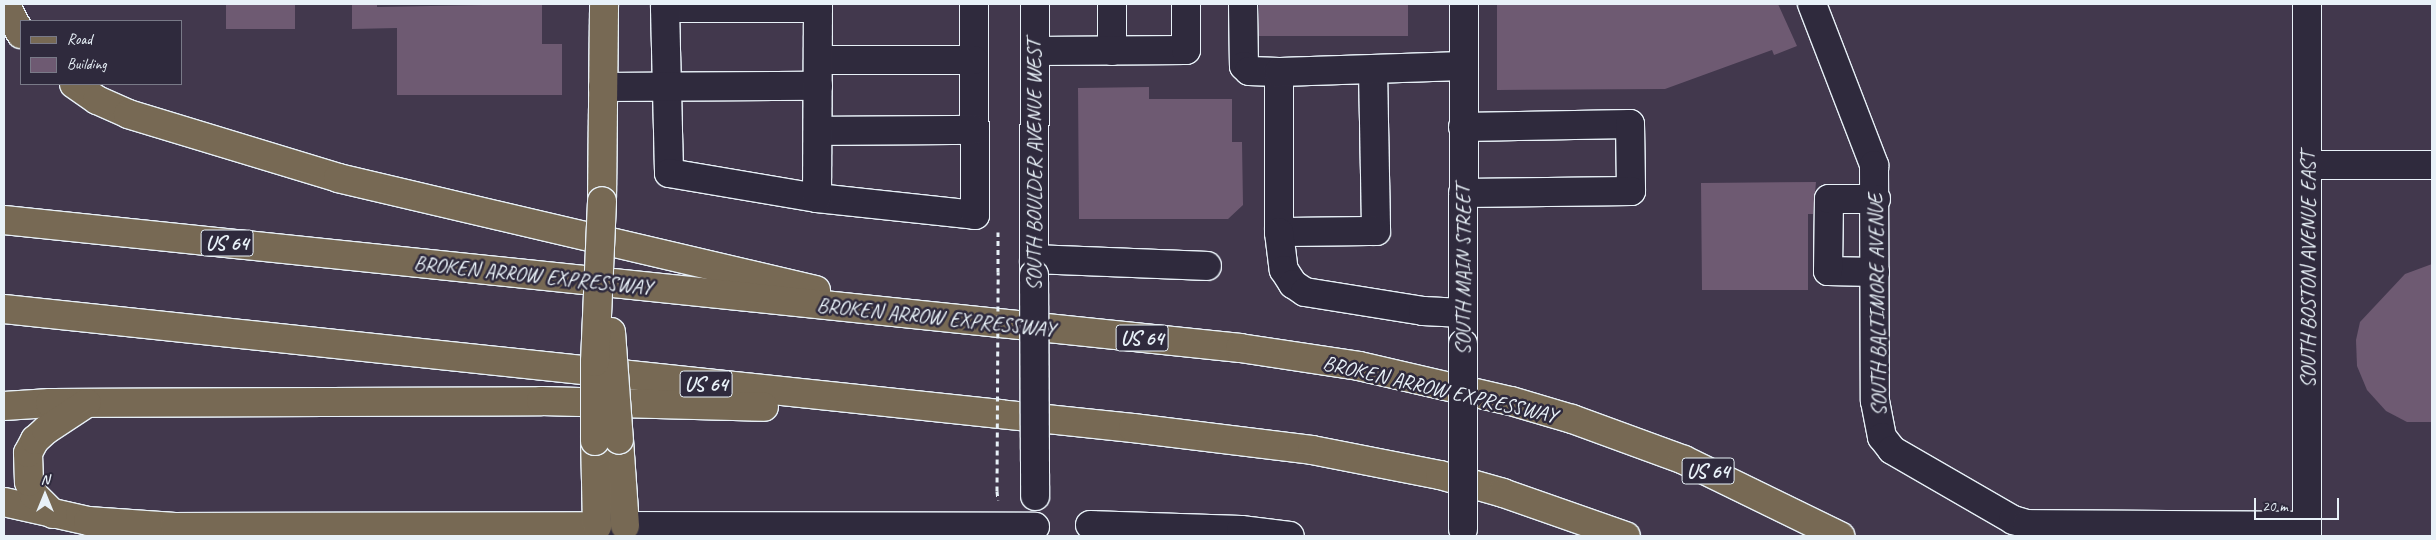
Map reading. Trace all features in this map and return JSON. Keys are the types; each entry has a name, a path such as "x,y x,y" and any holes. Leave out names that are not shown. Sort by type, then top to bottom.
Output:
{"main road":[{"path":"5,4 20,32"},
{"path":"604,4 602,201 595,362 607,441 625,526"},
{"path":"75,85 97,100 128,114 338,178 924,316"},
{"name":"BROKEN ARROW EXPRESSWAY","path":"4,220 1240,348 1358,366 1511,401 1684,460 1840,536"},
{"name":"US 64","path":"4,309 1212,437 1340,455 1440,475 1503,493 1626,536"},
{"path":"4,406 87,403 541,400 969,412"},
{"path":"53,514 34,494 29,482 28,453 34,440 87,403"},
{"path":"4,502 88,521 175,532 597,531 607,441"}],"street":[{"path":"817,198 818,6 665,8 670,173 817,198 975,215 974,4"},
{"name":"SOUTH BOULDER AVENUE WEST","path":"1035,4 1035,532"},
{"path":"1112,4 1112,51"},
{"path":"1035,51 1186,50 1186,4"},
{"path":"1243,4 1244,66 1249,71 1373,70 1464,66"},
{"name":"SOUTH MAIN STREET","path":"1463,533 1464,4"},
{"name":"SOUTH BALTIMORE AVENUE","path":"1812,4 1870,147 1876,199 1876,421 1887,444 1915,465 2013,520 2027,524 2074,531 2307,531"},
{"name":"SOUTH BOSTON AVENUE EAST","path":"2307,531 2308,4"},
{"path":"603,87 667,87 974,60"},
{"path":"1279,232 1376,231 1373,70"},
{"path":"1279,72 1279,232 1284,270 1293,284 1305,292 1414,310 1463,313"},
{"path":"1463,127 1630,124 1631,191 1463,193"},
{"path":"818,131 975,130"},
{"path":"2308,165 2432,164"},
{"path":"1875,272 1828,271 1828,262 1829,200 1876,199"},
{"path":"1034,267 1207,266"},
{"path":"1090,525 1289,536"},
{"path":"597,531 625,526 1035,532"}],"path":[{"name":"SOUTH BOULDER AVENUE WEST","path":"997,491 998,272"}],"building":[{"path":"226,4 295,4 295,29 226,29"},
{"path":"352,4 377,4 377,7 542,4 542,44 562,44 562,95 397,95 397,28 352,29"},
{"path":"1259,4 1408,4 1408,36 1259,36"},
{"path":"1497,4 1778,4 1797,46 1774,55 1772,50 1665,89 1497,90"},
{"path":"1149,87 1149,99 1232,99 1232,142 1242,142 1243,205 1228,219 1079,219 1078,88"},
{"path":"1816,182 1813,214 1808,214 1808,290 1702,290 1701,183"},
{"path":"2432,264 2432,422 2407,422 2386,411 2367,390 2357,366 2356,340 2360,322 2405,274"}]}
